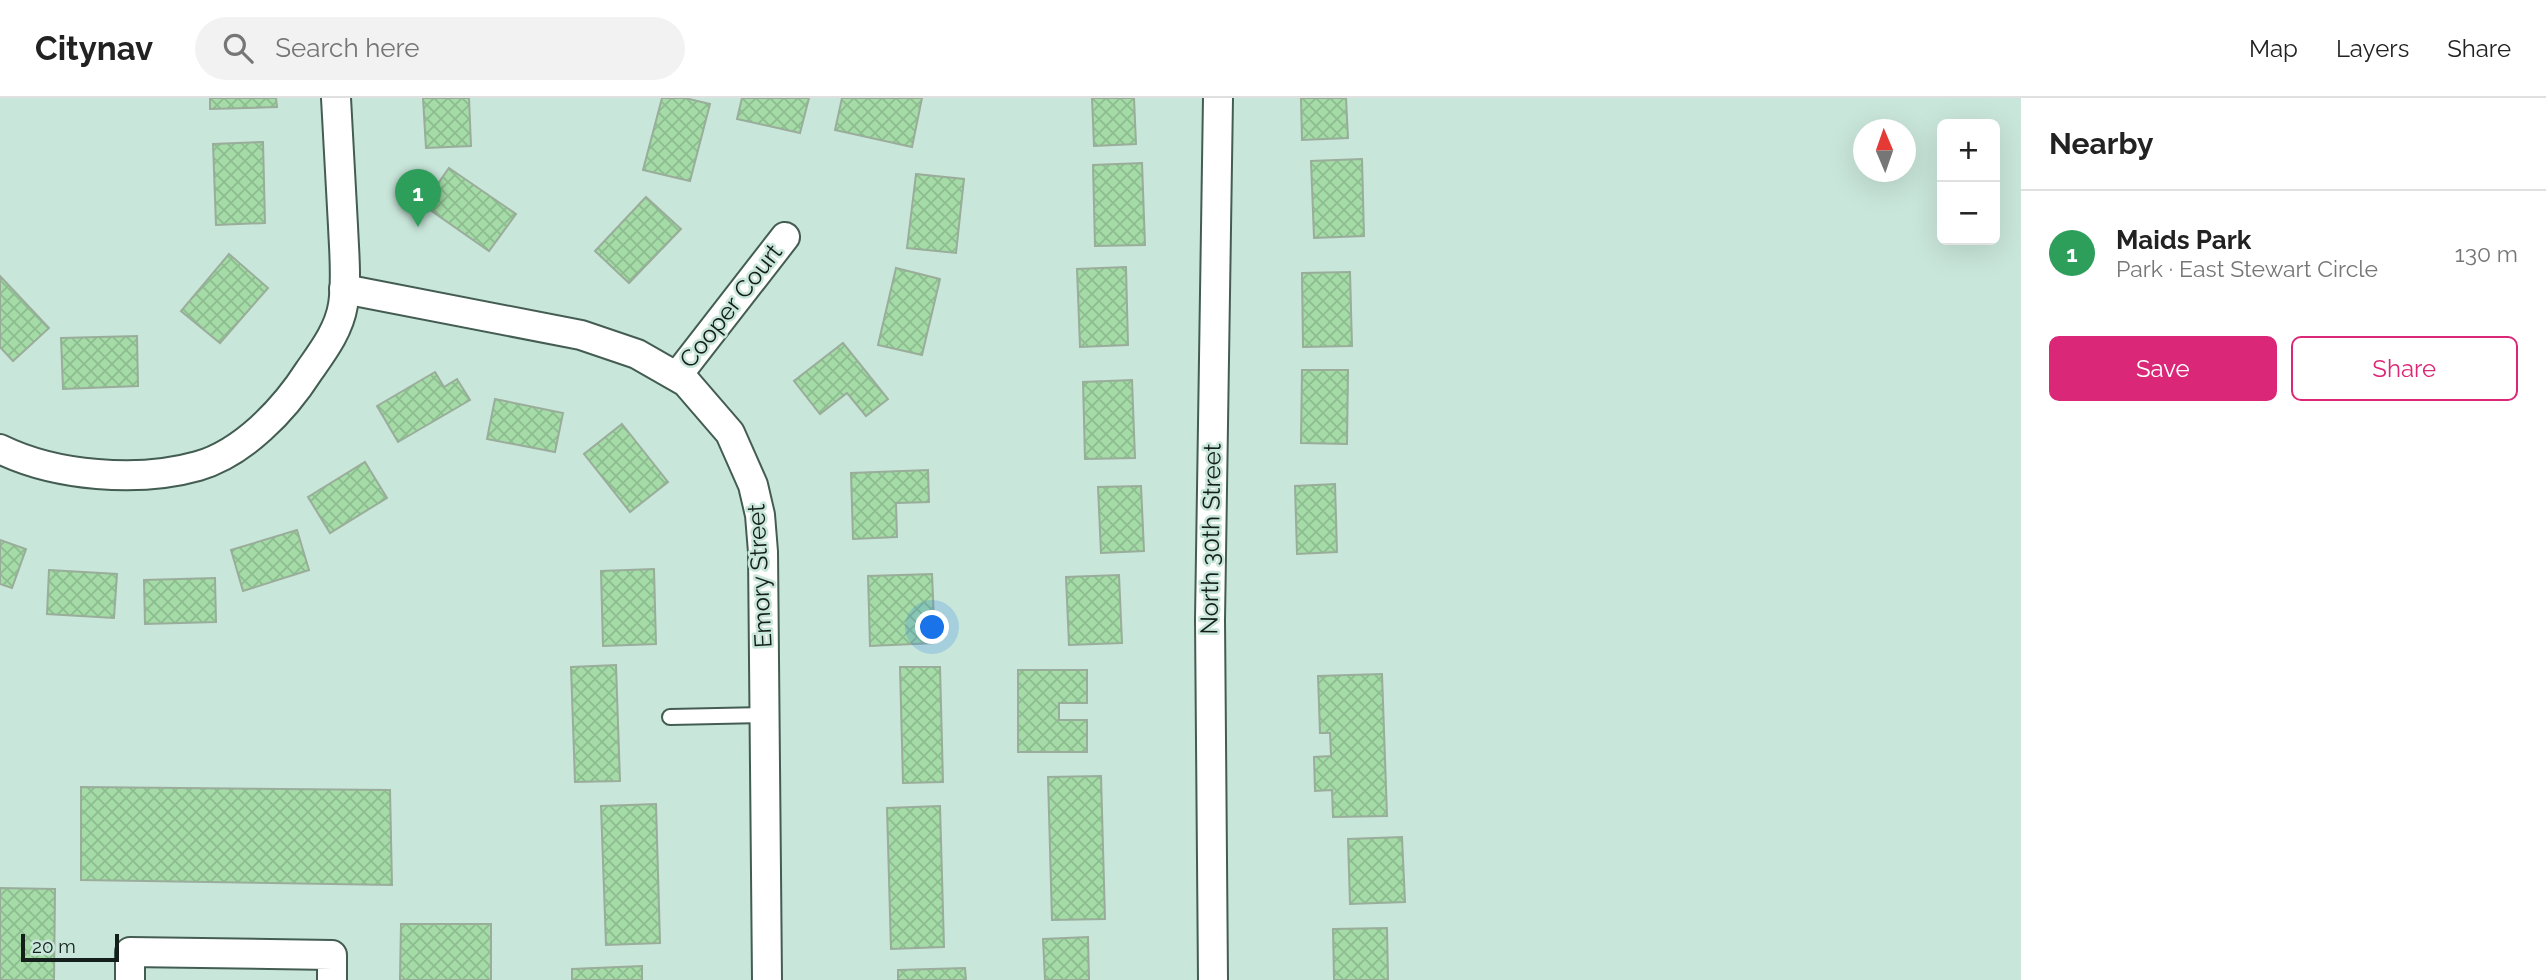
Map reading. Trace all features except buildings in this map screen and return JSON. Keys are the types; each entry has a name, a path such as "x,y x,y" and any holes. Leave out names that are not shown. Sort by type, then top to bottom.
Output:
{"street":[{"path":"0,449 45,466 74,472 134,474 199,466 251,437 287,401 330,340 340,318 344,289 336,98"},
{"name":"North 30th Street","path":"1213,980 1209,632 1218,98"},
{"name":"Cooper Court","path":"677,376 785,237"},
{"name":"Emory Street","path":"344,289 581,335 637,354 686,382 730,433 753,485 760,515 763,552 767,980"},
{"path":"130,980 130,952 332,955 332,980"}],"lane":[{"path":"670,717 765,715"}],"place":[{"name":"Maids Park","path":"418,227"}]}
